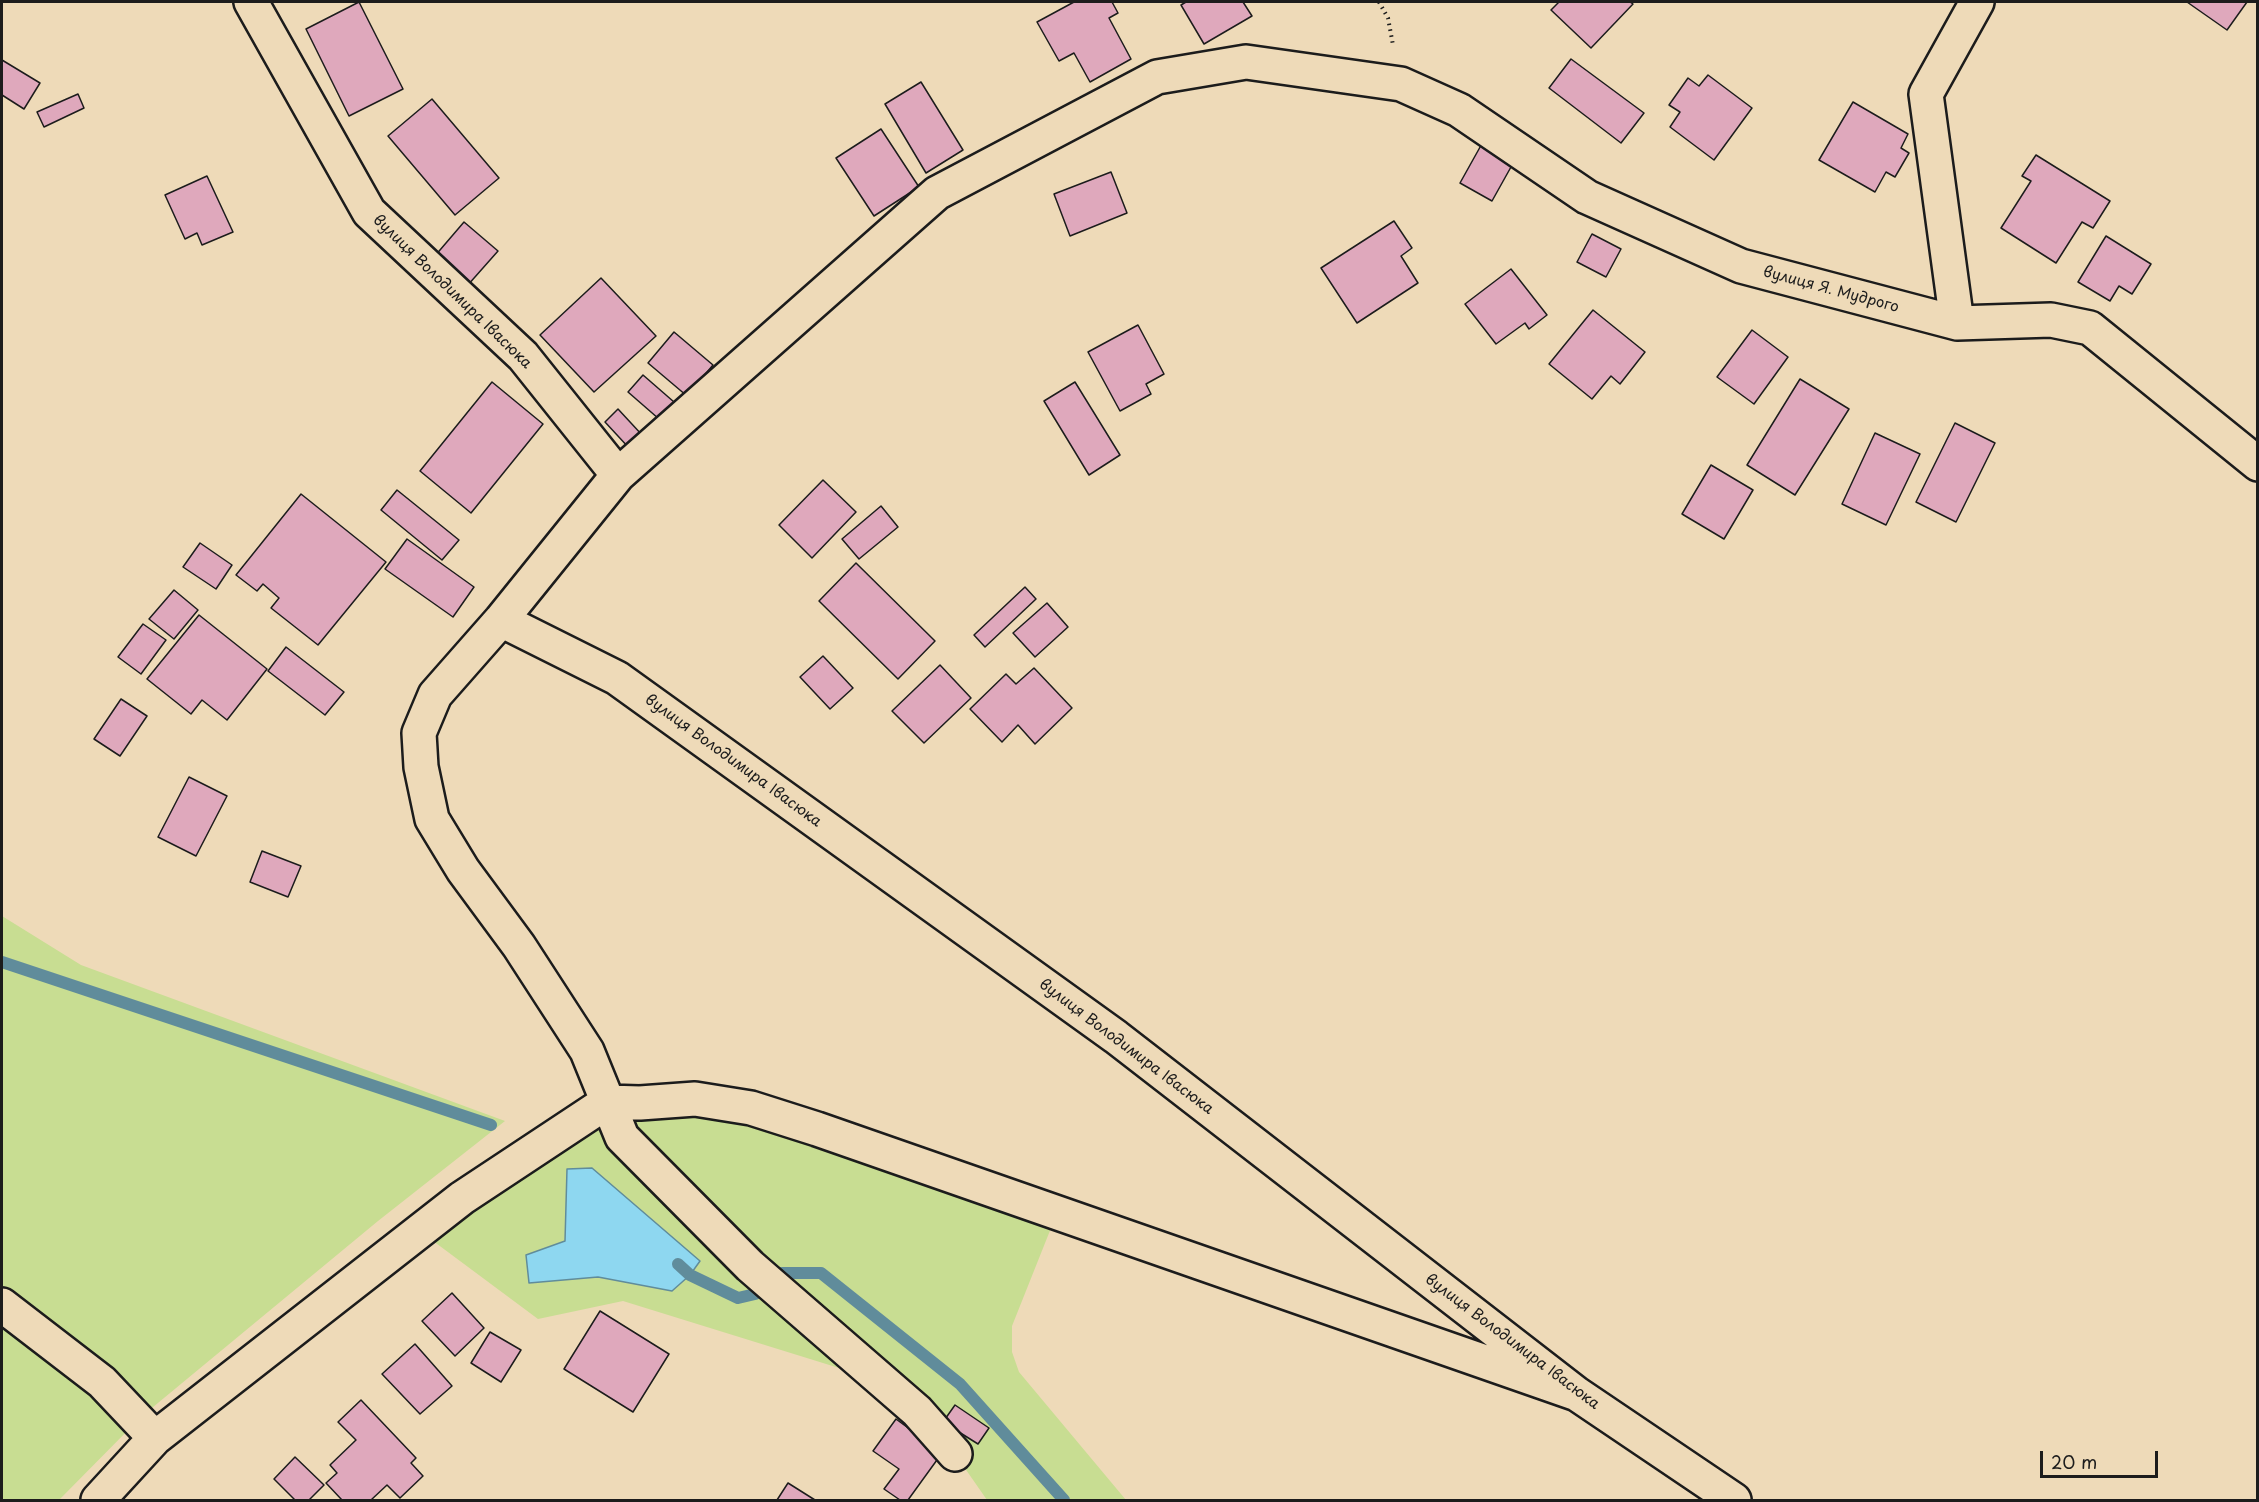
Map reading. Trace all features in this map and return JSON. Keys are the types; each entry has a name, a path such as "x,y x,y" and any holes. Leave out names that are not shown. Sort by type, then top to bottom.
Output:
{"street":[{"name":"вулиця Володимира Івасюка","path":"251,2 369,212 523,357 618,475"},
{"path":"1957,323 1926,94 1977,2"},
{"name":"вулиця Я. Мудрого","path":"956,1454 917,1411 777,1292 622,1137 587,1050 519,946 463,870 432,819 421,767 419,733 435,695 501,620 618,475 937,193 1157,77 1246,62 1401,84 1459,110 1587,197 1741,266 1957,323 2051,320 2090,328 2258,464"},
{"name":"вулиця Володимира Івасюка","path":"501,620 617,678 1116,1037 1577,1394 1734,1500"},
{"path":"98,1500 155,1438 462,1198 607,1102 640,1103 694,1099 751,1108 838,1136 1577,1394"},
{"path":"2,1305 102,1382 155,1438"}],"path":[{"path":"1379,2 1388,18 1401,84"}],"green space":[{"path":"2,916 81,965 505,1121 378,1221 141,1417 59,1500 2,1500"},
{"path":"695,1099 1057,1213 1012,1326 1012,1352 1019,1372 1126,1500 987,1500 955,1454 881,1381 623,1301 538,1319 421,1232 607,1102"}],"water":[{"path":"592,1168 700,1261 690,1275 672,1291 598,1277 529,1283 526,1255 565,1241 567,1169"}],"building":[{"path":"359,2 403,89 349,116 306,29"},
{"path":"1074,2 1112,2 1118,13 1109,18 1131,59 1090,82 1074,53 1059,61 1037,22"},
{"path":"1186,2 1243,2 1252,16 1204,44 1181,5"},
{"path":"1559,2 1630,2 1633,4 1591,48 1551,10"},
{"path":"2187,2 2247,2 2227,30"},
{"path":"1571,59 1644,113 1621,143 1549,88"},
{"path":"2,60 40,83 24,109 2,95"},
{"path":"1708,75 1752,108 1714,160 1670,127 1680,112 1669,105 1688,78 1699,86"},
{"path":"921,82 963,150 926,173 885,104"},
{"path":"78,94 84,108 44,127 37,112"},
{"path":"432,99 499,178 455,215 388,136"},
{"path":"1853,102 1908,134 1901,148 1909,153 1895,177 1886,172 1875,192 1819,160"},
{"path":"881,129 919,187 874,216 836,158"},
{"path":"1484,140 1516,158 1492,201 1460,183"},
{"path":"2036,155 2110,201 2093,228 2082,222 2056,263 2001,228 2031,181 2022,176"},
{"path":"1111,172 1127,213 1070,236 1054,194"},
{"path":"207,176 233,232 202,245 197,233 185,239 165,195"},
{"path":"1394,221 1412,248 1401,256 1418,283 1357,323 1321,268"},
{"path":"464,222 498,251 467,286 434,257"},
{"path":"1592,234 1621,249 1606,277 1577,262"},
{"path":"2106,236 2151,264 2132,294 2119,286 2110,301 2078,282"},
{"path":"1511,269 1547,315 1529,329 1525,323 1496,344 1465,304"},
{"path":"601,278 656,336 594,392 540,335"},
{"path":"1593,310 1645,352 1620,384 1611,376 1592,399 1549,364"},
{"path":"1138,325 1164,374 1146,384 1151,394 1120,411 1088,352"},
{"path":"1752,330 1788,357 1754,404 1717,377"},
{"path":"674,332 713,365 687,396 648,363"},
{"path":"643,375 674,402 659,419 628,392"},
{"path":"1800,379 1849,409 1795,495 1747,465"},
{"path":"492,382 543,424 471,513 420,471"},
{"path":"1075,382 1120,455 1089,475 1044,401"},
{"path":"618,409 643,436 630,449 605,422"},
{"path":"1955,423 1995,443 1956,522 1916,502"},
{"path":"1875,433 1920,454 1886,525 1842,504"},
{"path":"1711,465 1753,490 1724,539 1682,514"},
{"path":"823,480 856,512 812,558 779,525"},
{"path":"397,490 459,540 442,560 381,510"},
{"path":"301,494 386,562 318,645 271,608 279,598 263,584 257,591 236,575"},
{"path":"881,506 898,527 859,559 842,539"},
{"path":"407,539 474,587 453,617 385,569"},
{"path":"200,543 232,565 216,589 183,567"},
{"path":"856,563 935,641 898,679 819,601"},
{"path":"1025,587 1036,599 985,647 974,635"},
{"path":"174,590 198,610 174,639 149,619"},
{"path":"1047,603 1068,627 1035,657 1013,633"},
{"path":"199,615 267,669 227,720 202,700 191,714 147,679"},
{"path":"143,624 166,640 141,674 118,657"},
{"path":"286,647 344,692 325,715 268,671"},
{"path":"823,656 853,688 830,709 800,677"},
{"path":"940,665 971,698 924,743 892,711"},
{"path":"1034,668 1072,708 1035,744 1018,725 1002,742 970,709 1006,674 1016,684"},
{"path":"121,699 147,716 120,756 94,739"},
{"path":"189,777 227,796 196,856 158,837"},
{"path":"262,851 301,866 288,897 250,882"},
{"path":"452,1293 484,1328 455,1356 422,1321"},
{"path":"600,1311 669,1354 633,1412 564,1369"},
{"path":"490,1332 521,1350 501,1382 471,1363"},
{"path":"415,1344 452,1386 420,1414 382,1374"},
{"path":"361,1400 416,1458 411,1463 423,1476 400,1498 387,1485 371,1500 342,1500 326,1483 337,1473 330,1465 356,1440 338,1422"},
{"path":"955,1405 989,1428 978,1444 943,1422"},
{"path":"896,1419 942,1453 908,1500 900,1500 884,1489 899,1469 873,1451"},
{"path":"295,1457 324,1485 309,1500 295,1500 274,1479"},
{"path":"788,1483 815,1500 777,1500"}],"waterway":[{"path":"2,962 491,1125"},
{"path":"678,1264 690,1275 738,1298 755,1294 782,1273 821,1273 960,1384 1064,1500"}]}
